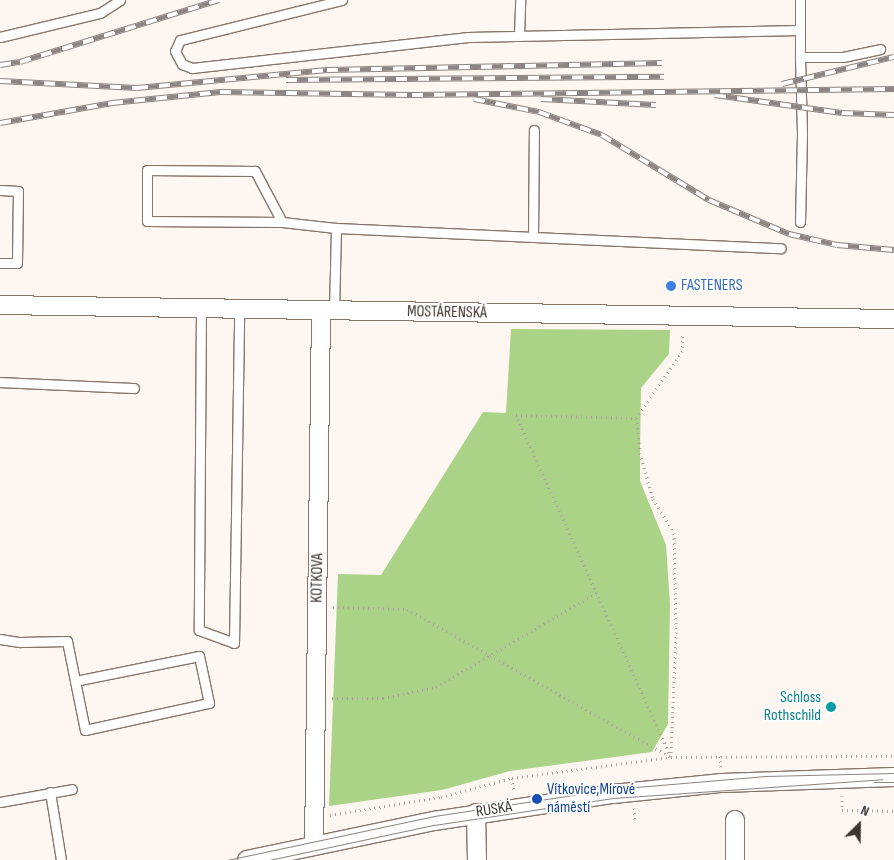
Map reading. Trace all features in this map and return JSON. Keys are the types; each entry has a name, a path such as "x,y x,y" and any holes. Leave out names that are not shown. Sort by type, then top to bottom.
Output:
{"street":[{"name":"MOSTÁRENSKÁ","path":"0,305 894,319"},
{"name":"KOTKOVA","path":"314,846 318,607 328,310"},
{"name":"RUSKÁ","path":"247,860 476,813 656,788 764,781 894,777"},
{"path":"476,813 478,860"},
{"path":"735,820 735,860"}],"lane":[{"path":"0,37 100,13 120,0"},
{"path":"342,0 180,40 175,51 182,64 192,68 468,37 800,30"},
{"path":"519,36 520,0"},
{"path":"800,0 802,134 800,222"},
{"path":"800,57 843,57 880,49"},
{"path":"533,237 534,130"},
{"path":"282,222 254,171 147,170 147,221 282,222 336,228 781,248"},
{"path":"0,190 18,191 17,263 0,263"},
{"path":"328,310 336,228"},
{"path":"201,308 199,630 234,643 239,309"},
{"path":"0,382 134,388"},
{"path":"0,639 20,642 67,641 75,681 85,730 209,703 199,656 75,681"},
{"path":"0,802 72,789"},
{"path":"50,792 61,860"}],"path":[{"path":"671,757 676,632 674,533 653,499 640,453 636,418 682,352 684,317"},
{"path":"636,418 516,415 671,757"},
{"path":"316,698 383,698 436,687 598,593"},
{"path":"318,607 407,608 494,655 671,757"},
{"path":"315,818 441,797 512,778 671,757 894,756"}],"green space":[{"path":"511,329 670,330 669,354 641,388 640,453 640,481 666,545 670,604 668,724 652,752 510,771 442,790 329,806 338,574 381,575 483,412 506,413"}],"tram line":[{"path":"227,860 434,816 613,789 765,776 894,773"},
{"path":"269,860 434,825 613,798 882,779"},
{"path":"874,782 894,782"}],"railway":[{"path":"0,65 20,62 219,0"},
{"path":"782,84 894,57"},
{"path":"0,81 137,88 327,70 662,63"},
{"path":"286,80 664,77"},
{"path":"0,123 112,103 220,92 412,95 894,89"},
{"path":"715,95 842,113 894,115"},
{"path":"474,99 539,112 602,135 709,200 789,234 837,245 894,250"},
{"path":"541,99 656,105"}],"place":[{"name":"FASTENERS","path":"671,286"},
{"name":"Schloss Rothschild","path":"831,707"},
{"name":"Vítkovice,Mírové náměstí","path":"537,799"}]}
